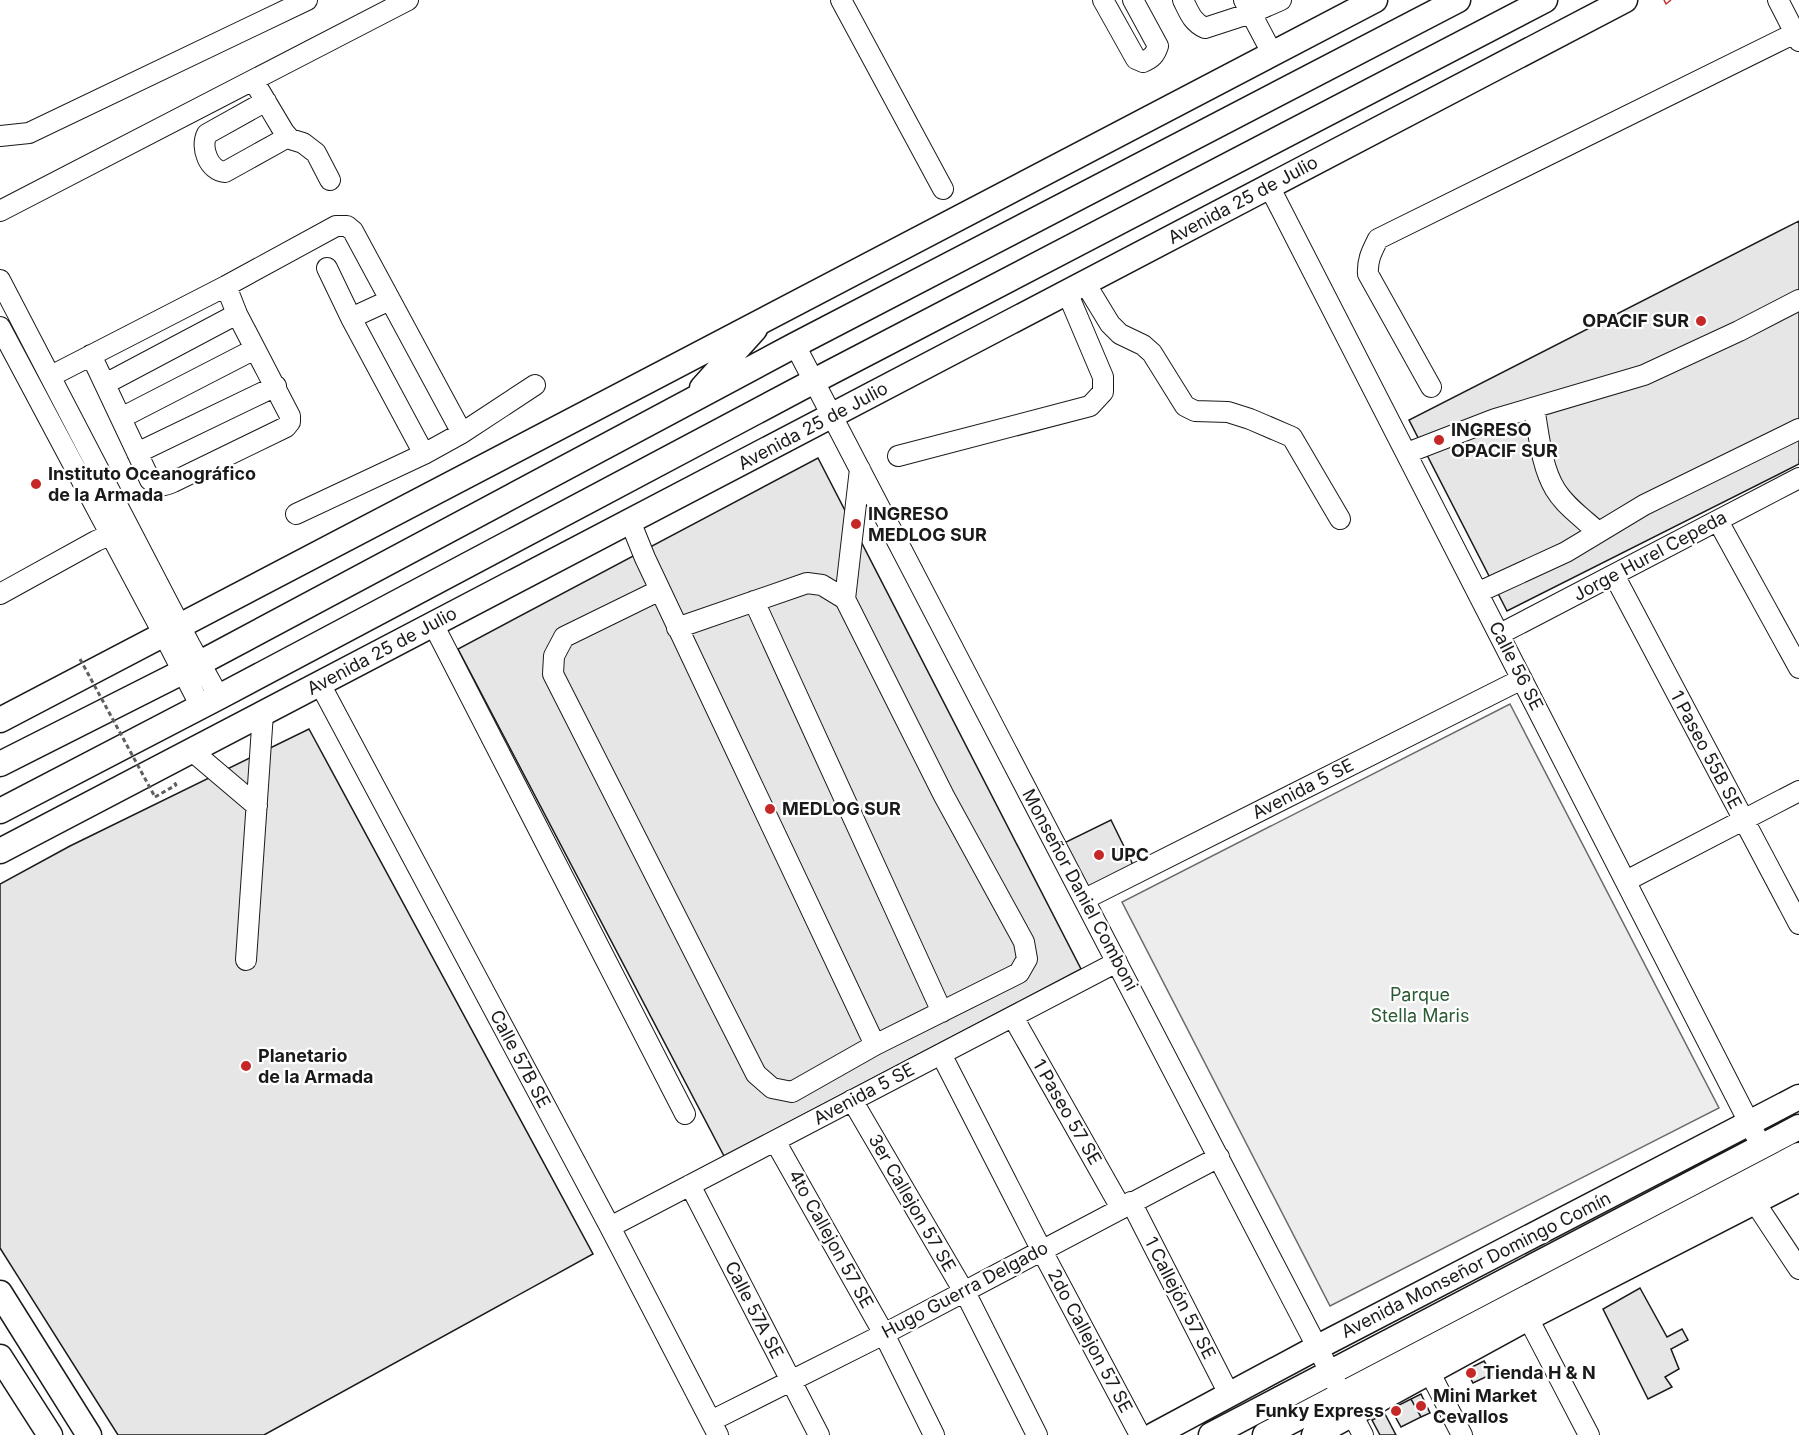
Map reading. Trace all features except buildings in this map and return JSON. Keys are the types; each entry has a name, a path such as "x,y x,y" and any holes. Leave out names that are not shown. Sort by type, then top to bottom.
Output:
{"main road":[{"path":"0,720 1375,0"},
{"path":"0,764 234,645 795,345 1458,0"},
{"name":"Avenida 25 de Julio","path":"0,811 201,707 814,381 1545,0"},
{"name":"Avenida 25 de Julio","path":"0,851 1625,0"},
{"path":"691,401 764,318"},
{"path":"234,645 225,658 225,669 229,677 243,684"},
{"path":"182,672 172,684 180,690 185,708 201,707"},
{"name":"Avenida Monseñor Domingo Comín","path":"1154,1435 1317,1347 1751,1124 1799,1097"},
{"name":"Avenida Monseñor Domingo Comín","path":"1211,1435 1799,1127"},
{"path":"1265,1435 1353,1414 1799,1155"},
{"path":"1314,1435 1528,1318 1799,1179"},
{"path":"0,1293 89,1435"},
{"path":"0,1357 50,1435"}],"street":[{"path":"0,136 29,133 308,0"},
{"path":"0,211 408,0"},
{"path":"842,0 943,189"},
{"path":"1103,0 1136,59 1143,62 1151,59 1158,46 1132,0"},
{"path":"1183,0 1192,19 1205,28 1248,7 1281,0"},
{"path":"1431,387 1368,274 1367,264 1378,239 1797,37 1778,0"},
{"path":"1248,7 1272,53"},
{"path":"253,80 288,137 303,143 316,153 330,180"},
{"path":"266,101 207,135 204,149 214,168 219,172 225,172 288,137"},
{"name":"Calle 56 SE","path":"1269,186 1479,592 1761,1147"},
{"path":"51,376 226,286 336,226 346,225 354,231 462,433"},
{"path":"327,268 351,318 424,454"},
{"path":"0,280 51,376 119,530"},
{"path":"91,356 150,480 154,484 163,487 286,427 290,422 290,416 237,314 226,286"},
{"path":"898,456 1090,406 1102,392 1103,377 1076,288"},
{"path":"1076,288 1120,334 1143,345 1152,353 1185,406 1195,411 1228,412 1239,415 1292,437 1340,519"},
{"path":"351,318 390,300"},
{"path":"1407,453 1495,420 1644,375 1739,332 1799,300"},
{"path":"105,384 237,314"},
{"path":"0,327 119,530 172,631 182,672 201,707"},
{"name":"Monseñor Daniel Comboni","path":"795,345 1353,1414"},
{"path":"121,418 255,349"},
{"path":"296,514 424,454 462,433 536,384"},
{"path":"137,453 276,386"},
{"path":"1534,408 1545,467 1555,490 1598,532"},
{"path":"1479,592 1566,552 1644,505 1799,429"},
{"path":"845,599 860,469"},
{"name":"Jorge Hurel Cepeda","path":"1500,634 1799,478"},
{"path":"630,521 677,628 874,1045"},
{"path":"1718,521 1799,668"},
{"path":"0,594 119,530"},
{"path":"0,573 22,581"},
{"name":"1 Paseo 55B SE","path":"1614,575 1799,924"},
{"path":"660,590 564,637 554,656 553,674 756,1074 772,1088 792,1092 874,1045 1019,973 1027,959 1024,942 944,796 845,599 822,585 807,583 677,628"},
{"path":"754,601 942,1012"},
{"path":"433,624 685,1114"},
{"name":"Avenida 5 SE","path":"1084,899 1522,680"},
{"name":"Calle 57B SE","path":"320,684 610,1227 714,1428"},
{"path":"246,960 263,713"},
{"path":"192,751 257,806"},
{"path":"1626,881 1799,791"},
{"name":"Avenida 5 SE","path":"610,1227 1117,962"},
{"name":"1 Paseo 57 SE","path":"1013,1017 1126,1205"},
{"name":"2do Callejon 57 SE","path":"941,1054 1140,1435"},
{"name":"3er Callejon 57 SE","path":"852,1100 963,1291 1037,1435"},
{"name":"4to Callejon 57 SE","path":"775,1141 884,1334 934,1435"},
{"name":"Hugo Guerra Delgado","path":"714,1428 789,1380 884,1334 1041,1249 1219,1157"},
{"name":"Calle 57A SE","path":"690,1185 819,1435"},
{"path":"1754,1201 1799,1269"},
{"name":"1 Callejón 57 SE","path":"1126,1205 1229,1394"},
{"path":"1528,1318 1589,1435"},
{"path":"1430,1373 1462,1435"}],"path":[{"path":"80,659 155,797 176,786"}],"shaded area":[{"name":"Parque Stella Maris","path":"1510,704 1719,1108 1330,1306 1122,902"}],"power":[{"path":"1664,0 1666,4 1671,0"}],"place":[{"name":"OPACIF SUR","path":"1701,321"},
{"name":"INGRESO OPACIF SUR","path":"1439,440"},
{"name":"Instituto Oceanográfico de la Armada","path":"36,484"},
{"name":"INGRESO MEDLOG SUR","path":"856,524"},
{"name":"MEDLOG SUR","path":"770,809"},
{"name":"UPC","path":"1099,855"},
{"name":"Planetario de la Armada","path":"246,1066"},
{"name":"Tienda H & N","path":"1471,1373"},
{"name":"Mini Market Cevallos","path":"1421,1406"},
{"name":"Funky Express","path":"1396,1411"}]}
